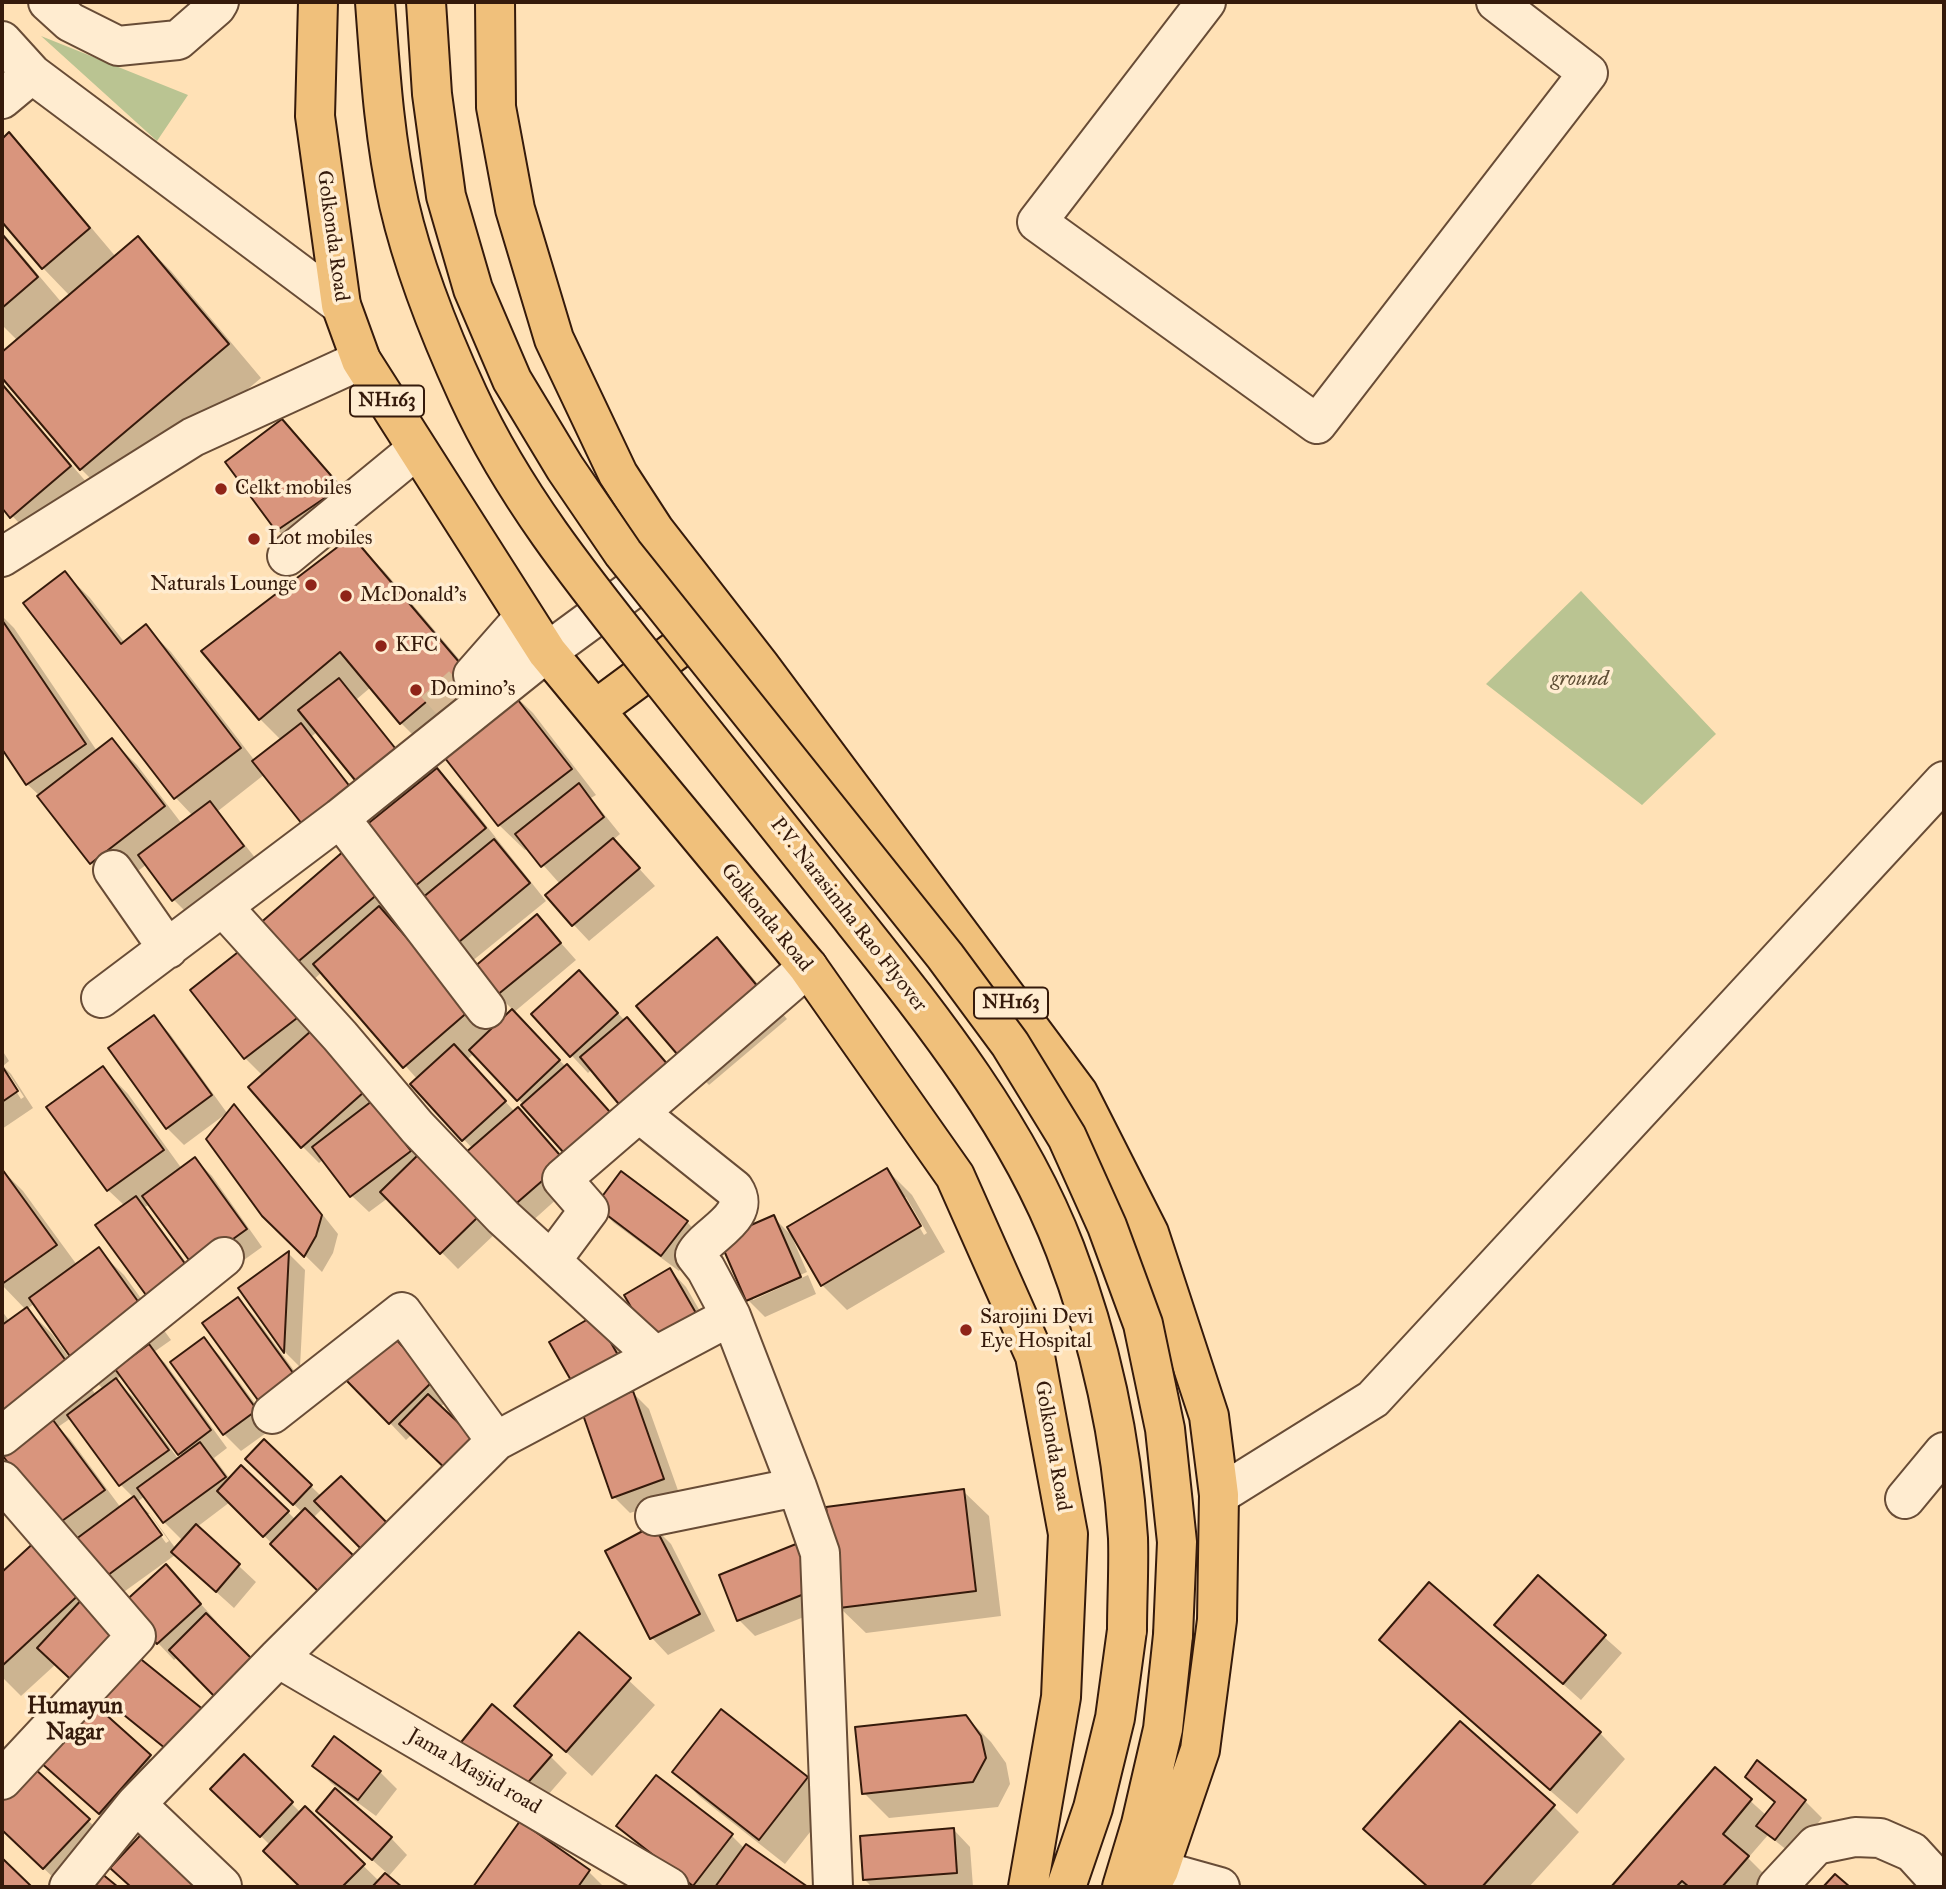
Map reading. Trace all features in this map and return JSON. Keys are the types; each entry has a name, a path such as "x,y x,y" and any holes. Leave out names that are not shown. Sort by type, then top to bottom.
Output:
{"highway":[{"name":"Golkonda Road","path":"318,2 315,116 341,305 361,360 547,652 808,967 955,1176 1035,1356 1068,1534 1061,1697 1028,1887"},
{"name":"P.V. Narasimha Rao Flyover","path":"375,2 382,104 399,204 430,307 469,399 523,495 585,584 907,987 966,1069 1024,1160 1059,1235 1094,1336 1116,1436 1128,1538 1127,1630 1115,1718 1093,1808 1066,1887"},
{"path":"426,2 432,94 446,196 473,289 512,380 565,468 623,553 946,956 1010,1044 1067,1137 1107,1226 1143,1324 1165,1429 1177,1542 1173,1635 1163,1729 1141,1824 1122,1887"},
{"name":"NH163","path":"495,2 496,107 515,209 554,339 618,474 655,531 722,616 1078,1093 1149,1233 1209,1416 1219,1494 1217,1620 1200,1750 1155,1879"},
{"path":"595,710 722,616"}],"street":[{"path":"48,2 70,22 118,46 178,40 219,2"},
{"path":"1206,2 1037,222 1317,424 1588,74 1496,2"},
{"path":"2,41 33,74 341,305"},
{"path":"2,99 33,74"},
{"path":"2,557 193,437 361,360"},
{"path":"287,556 417,449"},
{"path":"101,998 340,818 547,652 676,558"},
{"path":"473,675 524,617"},
{"path":"1219,1494 1373,1399 1944,781"},
{"path":"340,818 486,1009"},
{"path":"113,870 168,948"},
{"path":"223,907 340,1036 417,1127 503,1217 655,1356"},
{"path":"551,1261 589,1210 562,1179 808,967"},
{"path":"639,1113 734,1189 740,1203 736,1213 725,1226 699,1248 695,1255 706,1269 731,1316 820,1553 833,1887"},
{"path":"2,1436 224,1257"},
{"path":"272,1414 402,1312 496,1441"},
{"path":"69,1887 136,1804 496,1441 731,1316"},
{"path":"1905,1499 1944,1452"},
{"path":"2,1481 136,1636 2,1780"},
{"path":"655,1516 797,1487"},
{"name":"Jama Masjid road","path":"278,1658 669,1887"},
{"path":"136,1804 222,1886"},
{"path":"1777,1887 1816,1845 1855,1837 1880,1838 1912,1852 1944,1887"},
{"path":"1155,1879 1220,1887"}],"green space":[{"path":"41,36 188,95 157,141"},
{"name":"ground","path":"1581,591 1716,734 1642,805 1486,684"}],"building":[{"path":"9,132 90,228 42,269 2,222 2,139"},
{"path":"2,234 38,277 2,308"},
{"path":"138,236 229,344 80,470 2,378 2,352"},
{"path":"2,384 71,466 10,518 2,508"},
{"path":"282,419 341,487 276,531 225,462"},
{"path":"352,536 465,669 400,724 340,652 259,720 201,651"},
{"path":"65,571 121,644 146,624 241,748 174,799 23,603"},
{"path":"2,620 86,744 26,785 2,749"},
{"path":"339,678 399,753 359,785 298,710"},
{"path":"507,686 572,769 498,826 434,744"},
{"path":"301,723 354,792 306,829 252,761"},
{"path":"112,738 165,806 90,864 37,796"},
{"path":"437,768 486,828 414,887 365,826"},
{"path":"579,783 604,817 541,867 515,834"},
{"path":"210,801 244,846 172,901 138,855"},
{"path":"613,838 640,868 572,926 545,895"},
{"path":"494,839 530,883 453,947 416,903"},
{"path":"345,850 380,892 293,966 258,925"},
{"path":"379,906 470,1010 403,1068 313,964"},
{"path":"537,914 561,943 496,996 473,968"},
{"path":"717,937 763,993 683,1061 636,1006"},
{"path":"247,945 301,1015 244,1059 190,990"},
{"path":"579,970 618,1013 570,1057 531,1014"},
{"path":"512,1009 560,1060 517,1101 469,1050"},
{"path":"154,1015 212,1095 166,1129 108,1048"},
{"path":"627,1017 675,1073 627,1114 580,1057"},
{"path":"311,1031 364,1092 301,1148 248,1087"},
{"path":"454,1044 506,1101 462,1141 410,1084"},
{"path":"567,1064 618,1121 572,1162 521,1105"},
{"path":"2,1066 18,1091 2,1102"},
{"path":"103,1066 164,1150 107,1191 46,1107"},
{"path":"372,1101 411,1151 350,1197 312,1147"},
{"path":"234,1104 322,1215 316,1236 304,1257 262,1216 206,1139"},
{"path":"518,1107 565,1161 511,1208 464,1154"},
{"path":"421,1152 481,1214 440,1254 380,1192"},
{"path":"195,1157 247,1229 194,1267 142,1196"},
{"path":"887,1168 921,1226 821,1286 787,1227"},
{"path":"2,1169 57,1245 2,1284"},
{"path":"621,1171 688,1221 661,1256 595,1206"},
{"path":"136,1196 186,1265 146,1295 95,1225"},
{"path":"774,1215 801,1277 746,1301 719,1239"},
{"path":"99,1247 147,1314 76,1365 29,1298"},
{"path":"289,1251 284,1353 238,1288"},
{"path":"670,1268 700,1320 654,1347 624,1295"},
{"path":"238,1297 296,1377 260,1403 202,1323"},
{"path":"27,1307 74,1372 2,1425 2,1325"},
{"path":"595,1315 622,1362 576,1389 549,1342"},
{"path":"392,1335 434,1380 389,1424 345,1379"},
{"path":"204,1337 257,1410 223,1435 170,1362"},
{"path":"149,1344 211,1430 178,1455 115,1369"},
{"path":"116,1378 169,1450 119,1486 67,1415"},
{"path":"633,1391 664,1479 612,1498 581,1409"},
{"path":"428,1394 482,1445 453,1476 399,1424"},
{"path":"53,1420 105,1490 55,1526 3,1456"},
{"path":"264,1439 312,1485 293,1505 245,1459"},
{"path":"200,1442 226,1477 163,1523 137,1488"},
{"path":"241,1465 289,1511 263,1537 217,1491"},
{"path":"341,1476 394,1530 368,1556 314,1501"},
{"path":"964,1489 976,1591 839,1608 826,1507"},
{"path":"134,1496 162,1535 96,1584 68,1545"},
{"path":"305,1508 362,1564 327,1600 270,1544"},
{"path":"196,1524 240,1564 216,1592 171,1552"},
{"path":"654,1525 700,1614 650,1639 605,1551"},
{"path":"39,1538 85,1589 2,1666 2,1572"},
{"path":"801,1542 819,1588 737,1621 719,1575"},
{"path":"166,1564 201,1604 157,1644 121,1605"},
{"path":"1538,1575 1606,1635 1563,1684 1494,1625"},
{"path":"1429,1582 1601,1732 1550,1790 1379,1640"},
{"path":"84,1597 128,1637 81,1689 37,1648"},
{"path":"206,1613 252,1659 215,1697 169,1650"},
{"path":"579,1632 631,1678 566,1752 514,1706"},
{"path":"132,1652 205,1711 171,1753 98,1694"},
{"path":"84,1695 151,1755 99,1814 31,1754"},
{"path":"492,1704 552,1755 517,1795 458,1746"},
{"path":"721,1709 808,1777 759,1840 672,1772"},
{"path":"966,1715 981,1736 986,1758 973,1782 862,1794 855,1727"},
{"path":"1460,1721 1555,1805 1482,1887 1428,1887 1363,1829"},
{"path":"334,1736 381,1771 358,1800 312,1766"},
{"path":"244,1754 293,1802 260,1837 210,1789"},
{"path":"23,1758 90,1819 43,1869 2,1830 2,1782"},
{"path":"1757,1760 1806,1800 1775,1840 1756,1826 1775,1802 1745,1777"},
{"path":"1715,1767 1752,1799 1723,1834 1749,1856 1722,1887 1689,1887 1682,1881 1676,1887 1611,1887"},
{"path":"656,1775 733,1834 693,1886 616,1826"},
{"path":"335,1788 392,1837 372,1860 316,1811"},
{"path":"305,1806 365,1864 342,1887 300,1887 263,1851"},
{"path":"520,1821 590,1870 578,1887 473,1887"},
{"path":"148,1827 204,1887 131,1887 110,1868"},
{"path":"954,1828 957,1873 863,1880 860,1836"},
{"path":"746,1844 808,1887 715,1887"},
{"path":"2,1858 32,1887 2,1887"},
{"path":"101,1873 118,1887 89,1887"},
{"path":"385,1873 402,1887 372,1887"},
{"path":"1835,1874 1850,1887 1823,1887"}],"tunnel":[{"path":"434,711 473,675"}],"place":[{"name":"Celkt mobiles","path":"221,489"},
{"name":"Lot mobiles","path":"254,539"},
{"name":"Naturals Lounge","path":"311,585"},
{"name":"McDonald's","path":"346,596"},
{"name":"KFC","path":"381,646"},
{"name":"Domino's","path":"416,690"},
{"name":"Sarojini Devi Eye Hospital","path":"966,1330"}],"district":[{"name":"Humayun Nagar","path":"75,1720"}]}
